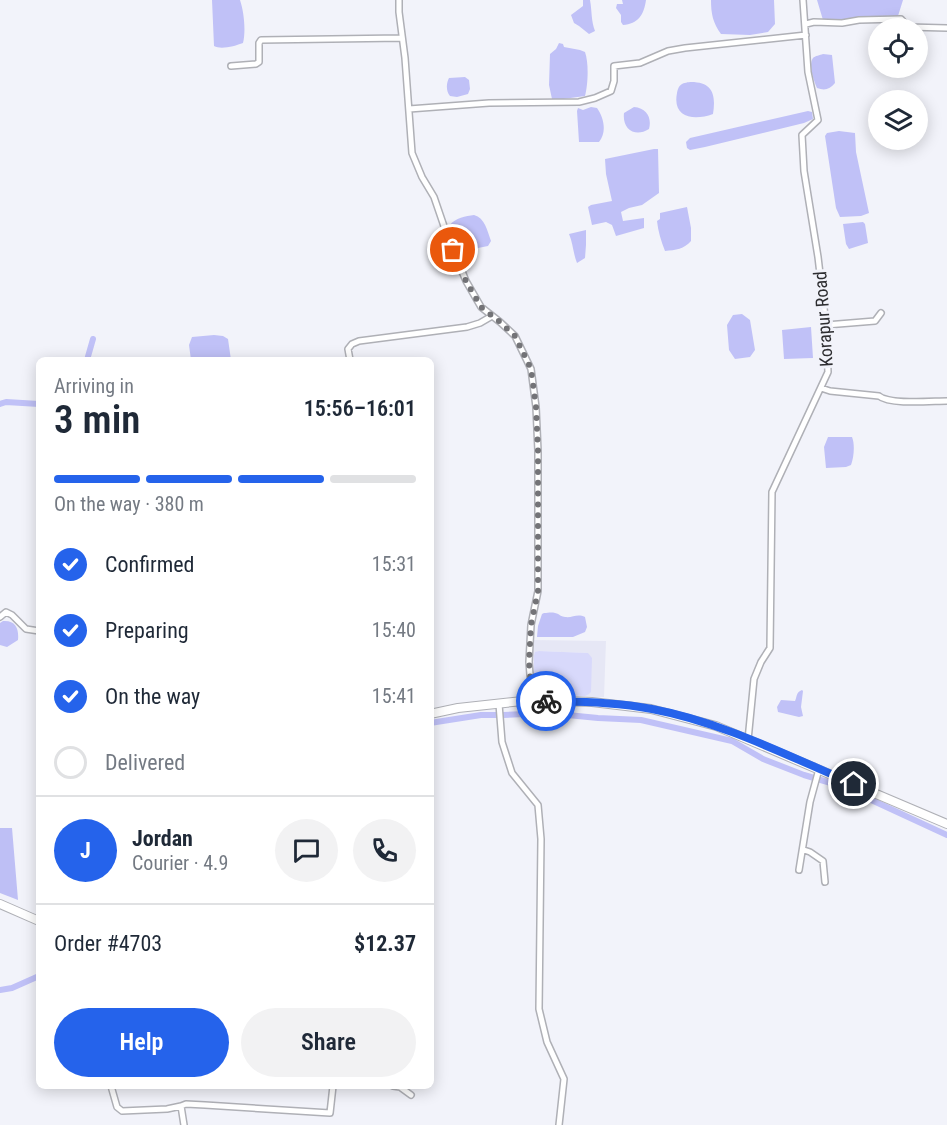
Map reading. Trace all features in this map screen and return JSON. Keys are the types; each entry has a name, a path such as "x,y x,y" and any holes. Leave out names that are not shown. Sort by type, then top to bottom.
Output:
{"main road":[{"path":"434,713 458,708 532,700 592,702 651,709 716,726 947,824"},
{"path":"0,904 36,920"}],"street":[{"path":"399,0 412,153 434,197 466,281 481,307 515,336 531,369 538,451 538,591 531,625 529,662 532,700"},
{"name":"Korapur Road","path":"748,740 754,679 770,648 772,492 828,372 826,325 818,257 804,171 802,135 818,120 808,72 803,0"},
{"path":"806,24 901,19 908,27 947,28"},
{"path":"409,109 489,103 579,102 611,91 614,66 640,63 668,51 685,48 806,35"},
{"path":"231,66 259,62 261,40 402,38"},
{"path":"826,325 875,321 881,313"},
{"path":"349,357 348,350 352,344 359,341 467,327 492,316"},
{"path":"821,388 864,396 879,396 884,400 903,402 947,401"},
{"path":"0,617 6,612 26,629 36,631"},
{"path":"500,704 502,742 512,773 538,805 541,839 539,1010 547,1042 564,1078 559,1125"},
{"path":"799,870 810,802 819,769"},
{"path":"804,850 823,861 825,882"},
{"path":"112,1089 117,1107 122,1111 166,1109 186,1104 330,1113 333,1089"},
{"path":"403,1089 411,1095"},
{"path":"181,1106 184,1125"}],"shaded area":[{"path":"212,0 240,0 244,22 243,43 224,48 214,46"},
{"path":"583,0 590,0 595,31 589,34 574,23 571,15 583,6"},
{"path":"622,0 646,0 642,14 633,23 623,25 621,22 621,15 616,8 617,4 623,4"},
{"path":"711,0 774,0 775,24 768,32 750,35 721,34 713,18"},
{"path":"817,0 903,0 898,16 823,20"},
{"path":"559,43 564,47 585,52 588,74 585,96 552,99 549,85 550,54"},
{"path":"823,54 832,55 835,83 825,89 817,88 811,69 813,58"},
{"path":"465,77 469,80 468,94 450,96 447,87 449,78"},
{"path":"691,82 704,84 711,91 714,101 713,114 699,117 686,116 678,108 676,101 678,88"},
{"path":"591,107 597,108 601,116 604,125 603,134 599,142 579,142 578,108 583,110"},
{"path":"634,107 648,114 649,129 644,132 634,132 625,124 624,113"},
{"path":"808,111 812,112 813,119 804,123 705,147 690,150 687,148 686,142 690,138"},
{"path":"839,131 855,133 856,152 869,213 861,216 840,217 836,208 825,136 827,133"},
{"path":"658,149 659,193 642,205 621,212 623,221 644,218 644,228 616,236 612,225 606,222 592,225 588,207 612,201 605,159"},
{"path":"687,207 691,241 680,249 665,251 657,225 660,213"},
{"path":"474,215 483,222 491,241 488,246 459,250 450,225 458,219"},
{"path":"863,222 868,243 849,249 843,224"},
{"path":"586,230 585,258 577,263 569,234"},
{"path":"742,314 750,320 755,350 750,357 735,359 729,350 727,325 733,315"},
{"path":"811,327 813,358 784,359 782,330"},
{"path":"223,336 228,339 231,357 191,357 189,345 192,337"},
{"path":"828,437 852,437 854,451 851,465 826,468 824,447"},
{"path":"544,613 557,613 565,617 582,616 585,617 587,627 585,632 573,637 537,637 538,626"},
{"path":"3,621 14,624 18,632 18,640 7,647 0,645 0,623"},
{"path":"531,640 606,641 604,697 533,697","holes":["539,651 588,653 585,696 536,695 535,653"]},
{"path":"535,652 588,653 592,658 591,692 585,696 536,695 534,693 534,656"},
{"path":"802,690 803,716 778,712 777,707 781,700 795,701"},
{"path":"0,828 12,828 18,900 0,893"}],"waterway":[{"path":"88,357 93,339"},
{"path":"0,404 6,402 36,404"},
{"path":"503,715 547,713 641,720 732,741 763,759 841,786 947,835"},
{"path":"434,722 481,715 497,715"},
{"path":"0,990 12,988 36,977"}],"way so far":[{"path":"453,250 466,281 481,307 515,336 531,369 538,451 538,591 531,625 529,662 532,700 546,701"}],"route":[{"path":"546,701 592,702 651,709 716,726 854,784"}]}
